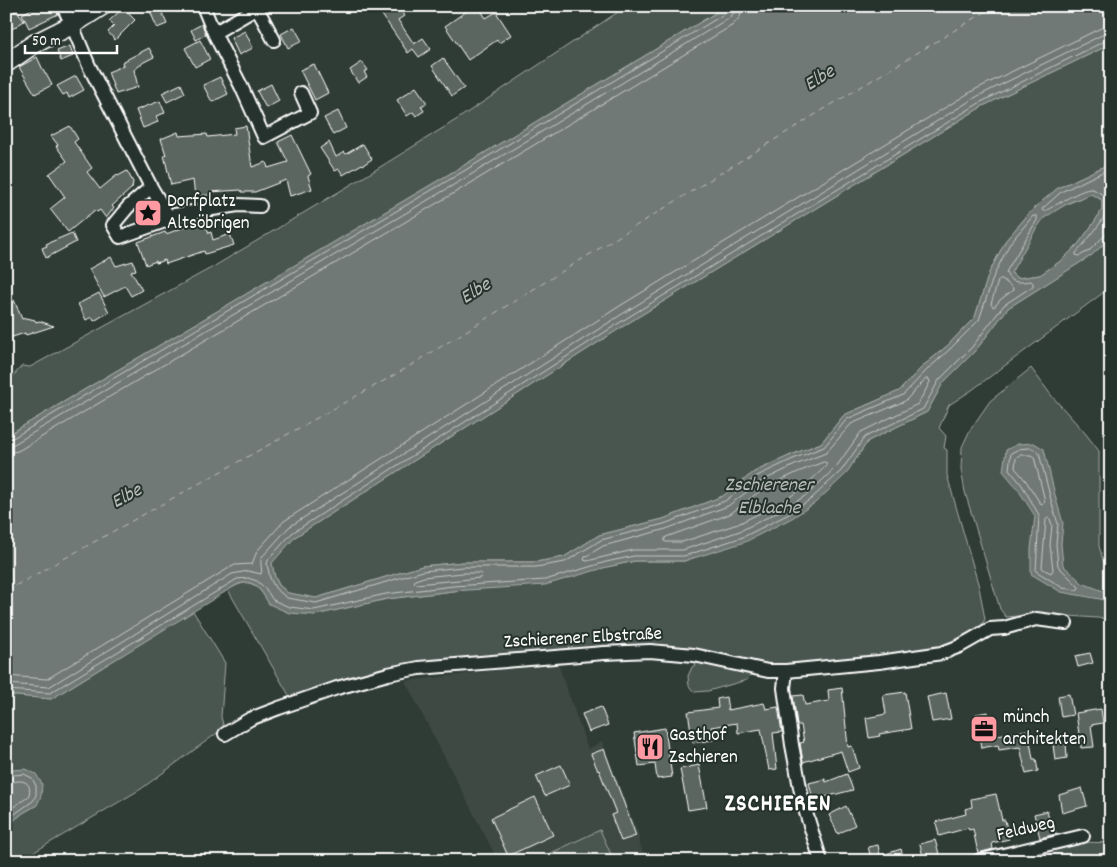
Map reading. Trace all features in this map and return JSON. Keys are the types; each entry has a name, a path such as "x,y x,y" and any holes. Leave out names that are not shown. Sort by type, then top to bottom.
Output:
{"street":[{"path":"63,6 89,66 150,188 168,216"},
{"path":"6,62 102,6"},
{"path":"203,6 264,137 310,113 301,93"},
{"path":"214,33 257,7 274,40"},
{"path":"150,188 128,207 113,225 120,237 165,221 168,216 234,206 260,206"},
{"name":"Zschierener Elbstraße","path":"225,734 250,719 337,688 388,674 419,668 650,651 694,655 768,671 786,671 879,662 942,653 960,646 990,629 1004,628 1036,619 1066,623"},
{"path":"786,671 784,688 792,745 803,803 821,861"},
{"name":"Feldweg","path":"978,861 1082,836"}],"shaded area":[{"path":"627,6 727,6 461,167 6,436 6,381 22,366 30,367 213,267 456,120"},
{"path":"1111,44 1111,163 1058,188 1034,208 1006,240 989,273 975,317 899,391 844,415 821,443 754,472 723,496 663,519 599,535 564,557 536,562 463,562 422,566 316,598 288,593 279,585 271,563 295,537 633,320 983,106"},
{"path":"1091,194 1102,200 1102,210 1079,243 1062,260 1040,275 1017,278 1011,272 1043,219 1059,208"},
{"path":"1111,237 1111,287 949,405 939,428 946,436 944,448 947,450 947,475 979,587 985,619 979,631 953,645 901,654 778,665 670,647 354,678 290,697 228,590 242,583 252,584 261,591 270,604 315,615 387,599 453,591 635,561 685,561 845,475 868,441 927,412 943,383 976,350 1008,308 1092,255"},
{"path":"1031,368 1051,395 1099,451 1099,546 1107,574 1111,574 1111,619 1041,614 1006,617 1000,609 965,492 961,469 962,447 970,430 990,401"},
{"path":"193,611 225,663 221,717 224,728 141,789 19,861 6,861 6,827 23,813 37,805 13,770 6,773 6,695 51,699"},
{"path":"699,662 748,671 750,675 747,680 708,691 694,692 689,686 688,676 692,667"},
{"path":"558,663 588,749 602,741 639,836 646,861 614,861 600,830 534,861 498,861 405,681"},
{"path":"600,830 614,861 534,861"},
{"path":"1082,842 1111,843 1111,861 989,861"}],"water":[{"path":"727,6 1111,6 1111,44 983,106 633,320 295,537 272,563 279,585 288,593 316,598 422,566 463,562 536,562 564,557 599,535 663,519 723,496 754,472 821,443 844,415 899,391 975,317 989,273 1006,240 1034,208 1058,188 1111,163 1111,237 1092,255 1008,308 976,350 943,383 927,412 868,441 845,475 815,503 792,518 745,542 684,561 635,561 545,585 453,591 387,599 315,615 289,613 269,604 255,585 248,582 238,584 51,699 6,695 6,436 461,167","holes":["1091,194 1102,200 1102,210 1093,224 1079,243 1062,260 1040,275 1018,278 1011,273 1044,218 1068,203"]},
{"path":"1034,443 1044,449 1063,523 1061,544 1063,565 1082,583 1111,594 1111,601 1061,592 1031,574 1031,549 1035,516 1017,488 1003,471 1006,450 1018,444"},
{"path":"25,769 36,774 42,784 41,796 37,805 23,813 6,827 6,773 12,770"}],"building":[{"path":"6,6 11,6 15,12 17,10 24,21 6,33"},
{"path":"37,6 55,6 58,14 29,28 22,14"},
{"path":"148,6 159,6 167,24 157,28"},
{"path":"376,6 398,6 404,16 398,20 414,44 423,38 431,49 419,57 413,49 408,53"},
{"path":"474,6 478,6 486,18 496,12 511,35 499,43 497,40 468,60 445,26"},
{"path":"123,8 135,20 115,40 108,32 114,26 109,21"},
{"path":"202,24 206,34 196,40 191,30"},
{"path":"294,27 302,41 288,48 281,34"},
{"path":"245,31 253,48 239,55 231,38"},
{"path":"200,40 210,59 195,67 185,48"},
{"path":"70,46 73,56 61,61 57,51"},
{"path":"149,48 154,57 134,70 138,87 116,94 108,72 123,66 122,62"},
{"path":"37,57 52,85 35,94 19,67"},
{"path":"443,58 464,88 452,96 432,66"},
{"path":"362,62 368,70 364,72 367,77 358,83 350,70"},
{"path":"314,64 328,93 315,100 300,70"},
{"path":"76,76 84,90 69,98 67,93 63,95 57,86"},
{"path":"220,77 228,94 212,102 203,85"},
{"path":"181,84 185,93 167,102 162,93"},
{"path":"271,84 279,101 266,108 257,91"},
{"path":"416,87 427,103 421,106 424,111 416,116 413,112 407,116 397,100"},
{"path":"160,101 165,113 156,116 158,122 143,128 136,110"},
{"path":"338,111 346,128 333,135 324,118"},
{"path":"70,126 78,139 74,142 92,168 87,172 100,189 117,175 127,171 133,182 132,188 112,206 114,208 106,218 100,210 97,212 95,210 68,232 50,209 65,197 49,174 67,161 51,136"},
{"path":"246,126 252,167 266,162 268,168 288,162 278,142 292,135 311,174 308,176 312,189 290,196 286,180 255,192 242,192 241,190 210,192 210,195 195,196 193,180 171,185 161,139 178,132 179,136 207,134 208,137 235,134 234,128"},
{"path":"329,142 336,157 344,152 346,154 363,144 372,159 343,175 339,169 335,171 320,148"},
{"path":"204,221 209,233 211,232 213,240 230,234 234,245 205,254 204,251 166,264 165,260 146,265 138,242"},
{"path":"72,233 76,242 46,258 42,248 47,246 46,244"},
{"path":"111,257 116,266 133,261 136,270 131,271 142,290 131,296 125,286 104,297 89,269"},
{"path":"99,293 109,312 94,321 92,317 86,320 78,304"},
{"path":"14,300 22,319 27,318 54,326 6,339 6,304"},
{"path":"1090,653 1093,663 1078,667 1075,656"},
{"path":"842,688 848,747 852,746 859,768 848,772 841,751 803,762 800,743 804,742 801,725 797,725 793,696 803,695 805,705 829,701 828,690"},
{"path":"905,692 911,729 879,734 880,736 869,738 866,718 886,714 883,695"},
{"path":"946,693 951,719 932,722 927,697"},
{"path":"1069,694 1073,715 1061,717 1058,696"},
{"path":"726,697 728,710 764,703 766,709 778,707 782,732 773,733 777,769 769,770 761,729 738,733 737,723 711,727 713,740 693,743 688,712 718,708 717,699"},
{"path":"601,707 608,725 589,732 582,714"},
{"path":"1101,709 1103,723 1091,725 1094,747 1081,748 1076,713"},
{"path":"988,712 991,736 1028,730 1033,759 1036,759 1038,771 1026,774 1020,747 999,750 998,745 981,748 976,714"},
{"path":"665,728 672,777 657,779 655,764 639,766 634,733"},
{"path":"1066,743 1067,758 1055,760 1053,745"},
{"path":"604,749 636,836 621,841 611,815 616,813 591,754"},
{"path":"561,765 570,785 545,796 536,776"},
{"path":"699,765 707,807 688,810 680,769"},
{"path":"847,774 853,790 813,800 809,783 825,779 826,782"},
{"path":"1082,788 1087,806 1062,813 1059,795"},
{"path":"996,794 1009,839 992,843 993,849 978,853 973,829 969,830 968,828 939,836 936,822 966,814 965,809 972,807 971,799"},
{"path":"535,797 553,835 508,856 491,818"},
{"path":"846,806 855,825 838,834 829,815"},
{"path":"1047,811 1051,827 1054,826 1056,834 1040,838 1034,814"},
{"path":"935,840 940,857 924,861 920,844"},
{"path":"878,845 880,856 901,849 904,861 872,861 868,847"}],"ferry route":[{"path":"6,591 405,369 816,114 995,6"}],"place":[{"name":"Dorfplatz Altsöbrigen","path":"148,213"},
{"name":"münch architekten","path":"984,729"},
{"name":"Gasthof Zschieren","path":"650,747"}],"district":[{"name":"ZSCHIEREN","path":"778,805"}],"water label":[{"name":"Elbe","path":"820,79"},
{"name":"Elbe","path":"476,292"},
{"name":"Elbe","path":"127,497"},
{"name":"Zschierener Elblache","path":"769,498"}]}
